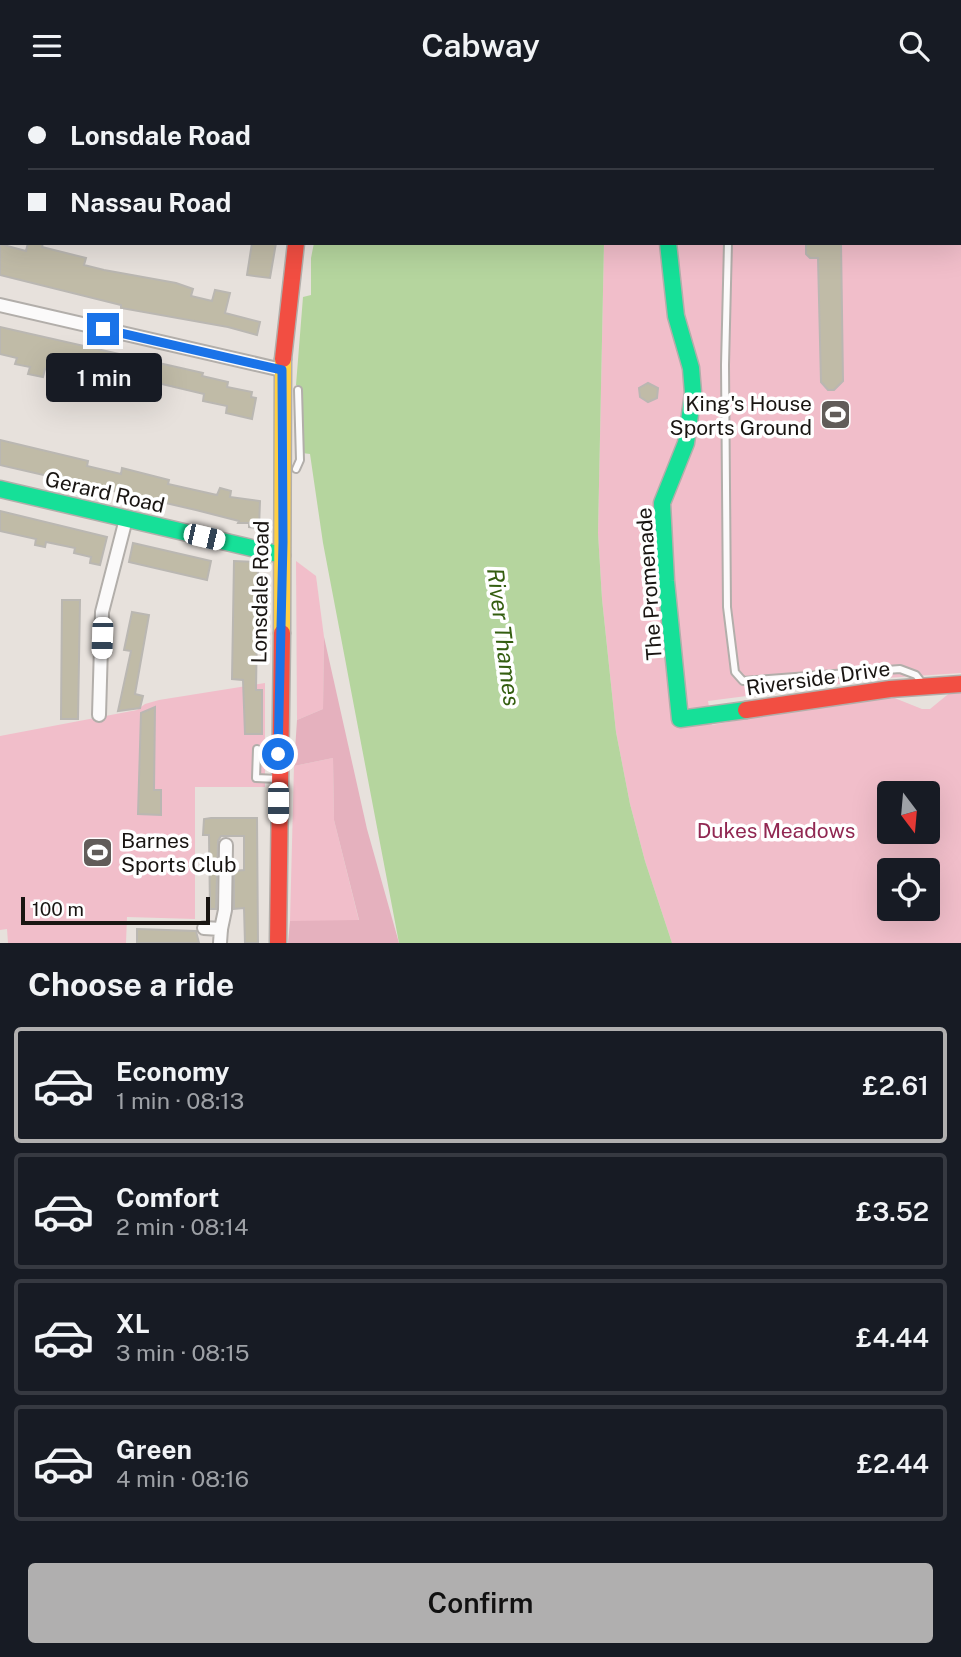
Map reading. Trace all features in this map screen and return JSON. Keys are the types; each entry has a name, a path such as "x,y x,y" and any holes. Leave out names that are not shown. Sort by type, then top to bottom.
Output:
{"street":[{"name":"Lonsdale Road","path":"278,943 282,370 287,292 296,245"},
{"name":"The Promenade","path":"668,245 676,316 691,368 693,393 686,443 662,503 666,581 680,719"},
{"path":"0,305 282,370"},
{"name":"Gerard Road","path":"0,489 282,555"},
{"path":"99,715 102,613 126,519"},
{"name":"Riverside Drive","path":"680,719 788,702 961,684"},
{"path":"220,943 225,910 226,845"},
{"path":"204,928 221,929"}],"lane":[{"path":"728,245 725,365 727,607 735,672 743,681 900,669 916,675 924,686"},
{"path":"296,468 300,460 298,390"},
{"path":"257,748 256,778 278,779"}],"green space":[{"name":"Dukes Meadows","path":"604,245 961,245 961,673 886,678 708,701 712,725 841,702 892,697 922,709 930,709 952,691 961,690 961,943 672,943 645,861 630,804 616,732 598,534"},
{"path":"296,561 316,576 324,637 323,709 297,720"},
{"name":"Barnes Sports Club","path":"265,683 265,787 195,787 195,919 127,917 126,943 8,943 7,929 0,930 0,736 137,710 145,704 159,700"},
{"path":"333,758 334,820 359,921 290,921 294,766"}],"shaded area":[{"path":"324,637 367,829 399,943 288,943 290,921 359,920 334,820 333,758 294,766 297,720 323,709"}],"water":[{"name":"River Thames","path":"314,245 604,245 598,533 602,599 616,732 630,804 645,861 672,943 399,943 323,543 310,454 302,453 301,386 296,385 303,297 311,295"}],"building":[{"path":"0,245 26,251 28,245 42,245 86,258 84,265 176,283 193,289 191,296 212,301 215,290 230,293 225,313 260,322 257,335 228,327 121,308 121,305 0,275"},
{"path":"252,245 276,245 270,278 247,275"},
{"path":"806,245 841,245 843,381 834,390 828,390 821,382 818,258 810,258 806,254"},
{"path":"0,327 203,373 202,376 228,382 227,387 252,392 251,397 256,398 252,419 226,413 227,406 203,401 204,394 124,375 75,366 73,375 45,369 43,377 28,374 30,367 15,364 17,358 0,354"},
{"path":"648,383 658,388 657,398 648,402 640,397 639,388"},
{"path":"0,440 88,461 87,466 121,474 122,468 169,480 168,484 217,495 220,488 231,491 230,497 260,501 259,528 196,510 0,465"},
{"path":"0,511 107,537 100,565 90,563 91,557 74,553 75,548 46,542 45,547 35,545 36,539 0,531"},
{"path":"133,543 211,561 207,580 129,562"},
{"path":"234,561 258,562 256,690 262,690 262,734 245,734 243,680 232,679"},
{"path":"62,600 80,600 78,719 61,719"},
{"path":"132,612 149,615 135,694 143,696 140,708 118,711 131,651 124,650"},
{"path":"155,707 154,790 161,790 161,815 138,814 141,713"},
{"path":"257,818 258,943 245,943 244,908 234,909 234,871 244,870 244,836 221,836 218,841 216,909 210,909 209,835 203,835 204,819"},
{"path":"137,929 196,931 199,943 137,943"}],"traffic: fast":[{"path":"668,245 676,316 691,368 693,393 686,443 662,503 666,581 680,719 746,710"},
{"path":"0,489 282,555"}],"traffic: slow":[{"path":"282,633 283,359"}],"traffic: jam":[{"path":"283,359 296,245"},
{"path":"278,943 282,633"},
{"path":"746,710 890,689 961,684"}],"place":[{"name":"King's House Sports Ground","path":"835,415"},
{"name":"Barnes Sports Club","path":"98,852"}],"route":[{"path":"103,329 282,370 283,542 278,754"}]}
